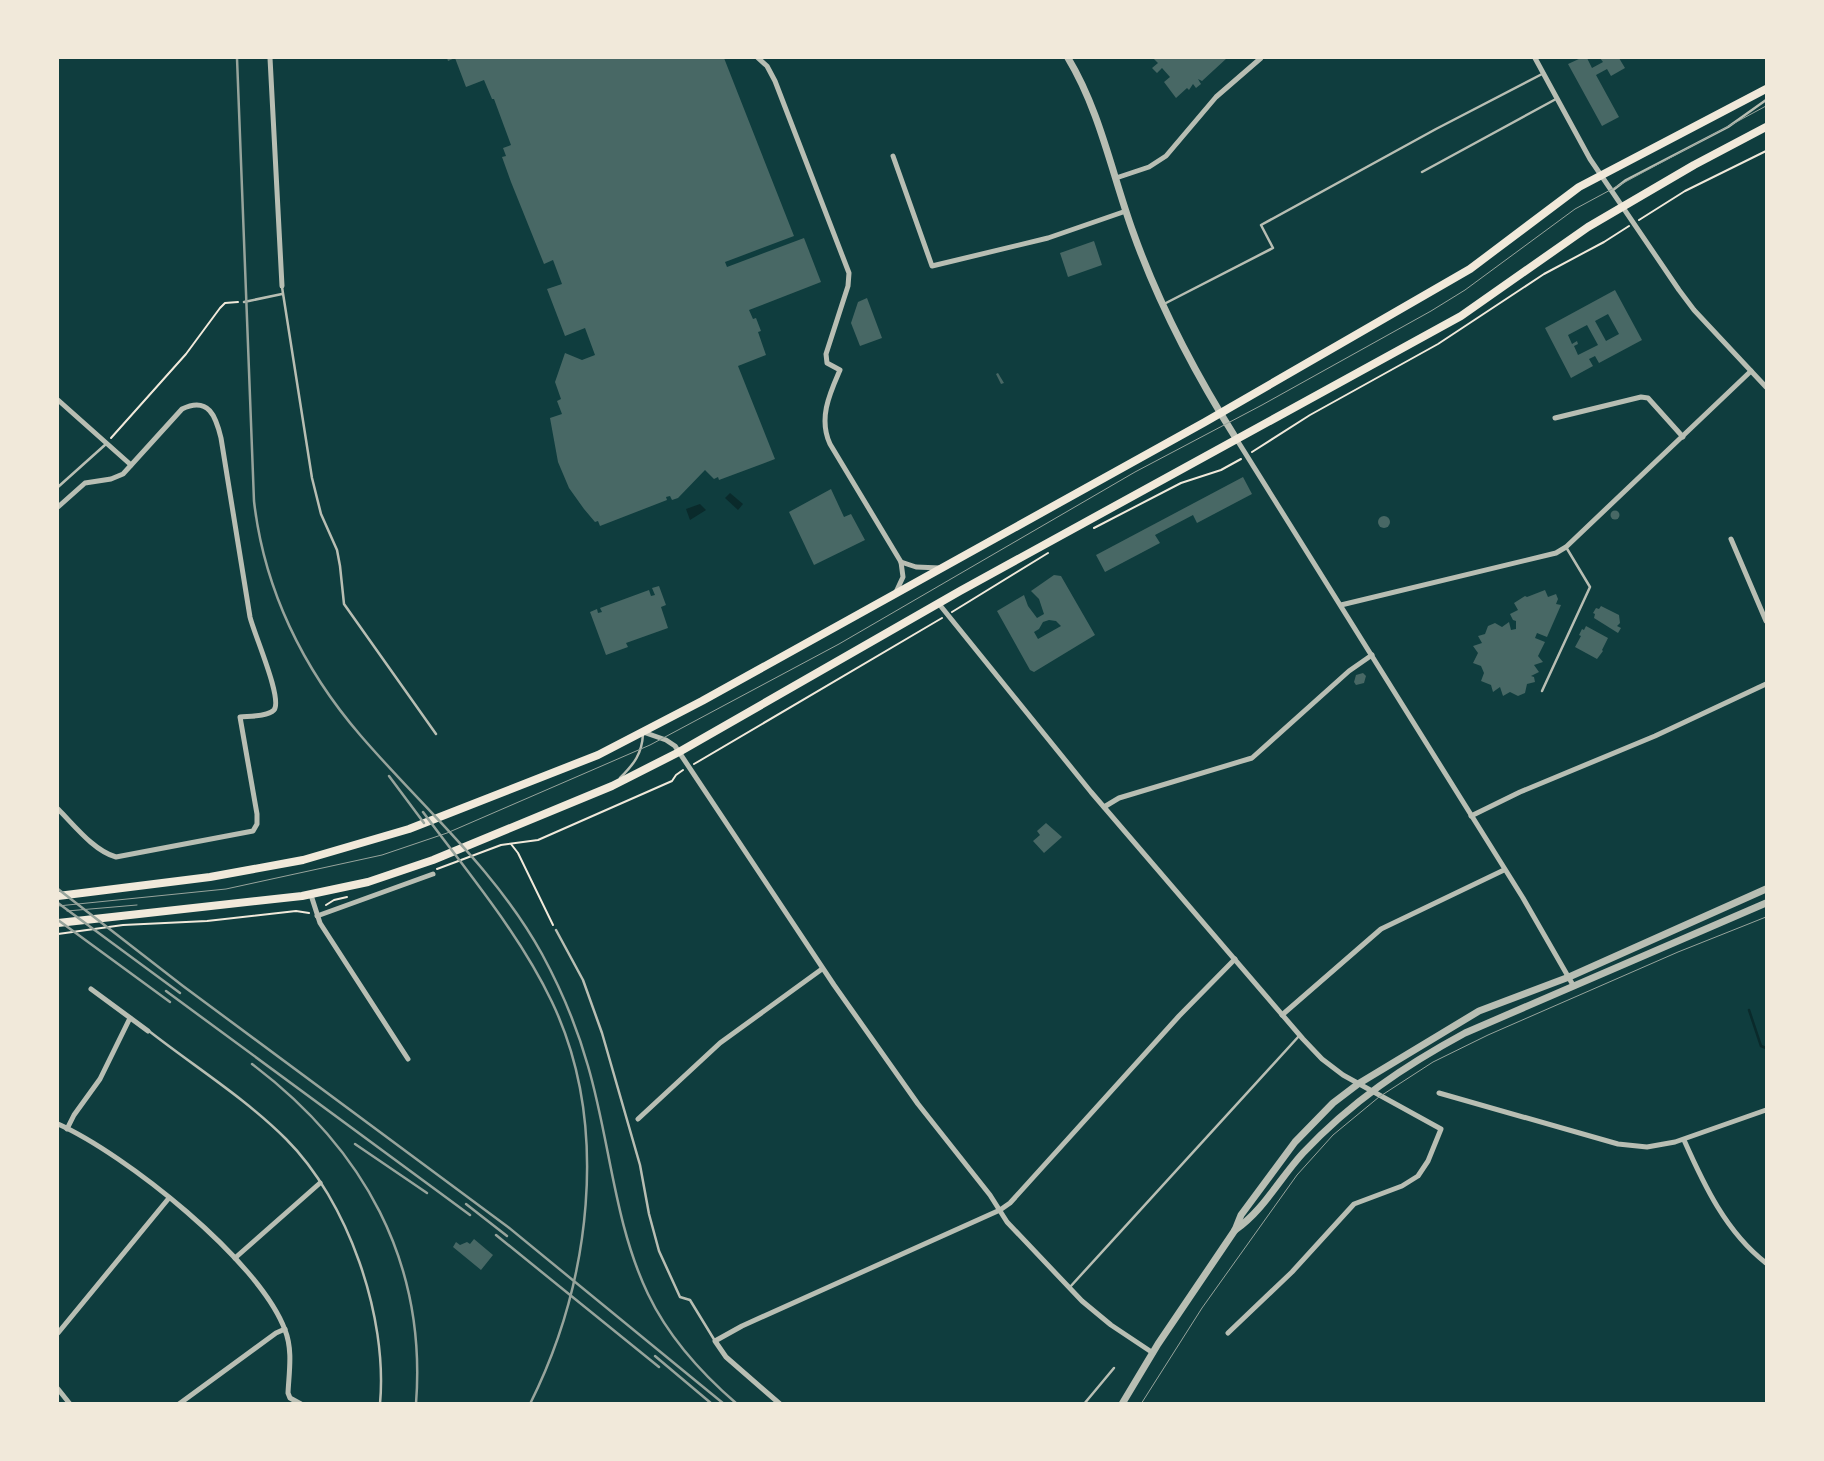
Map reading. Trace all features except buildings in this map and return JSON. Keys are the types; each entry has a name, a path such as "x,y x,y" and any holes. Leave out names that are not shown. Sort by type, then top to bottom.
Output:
{"main road":[{"path":"58,896 211,877 303,860 409,829 598,756 1220,413 1470,269 1573,192 1601,175 1766,89"},
{"path":"58,923 311,895 368,882 433,860 612,786 679,752 939,604 1461,316 1588,227 1686,169 1766,127"}],"street":[{"path":"270,58 282,286"},
{"path":"758,58 767,66 775,81 848,273 848,286 826,354 827,363 840,370 825,412 826,436 901,562 903,577 894,594"},
{"path":"1068,58 1095,115 1126,211 1162,304 1220,413 1372,655 1573,986"},
{"path":"1116,178 1149,167 1166,156 1216,97 1262,58"},
{"path":"1535,58 1601,175 1694,310 1766,387"},
{"path":"893,156 932,266 1048,238 1126,211"},
{"path":"1341,605 1556,553 1566,547 1751,371"},
{"path":"1556,418 1641,397 1648,398 1683,437"},
{"path":"58,400 131,466"},
{"path":"58,507 85,483 115,478 123,474 182,409 201,405 213,413 216,419 250,617 254,635 275,690 277,702 274,710 268,713 240,717 257,814 257,824 253,831 247,834 160,847 116,857 109,855 99,848 58,809"},
{"path":"1731,539 1766,621"},
{"path":"901,562 916,568 942,568"},
{"path":"939,604 1104,807 1300,1035 1328,1064 1370,1091 1386,1097 1441,1129 1428,1162 1418,1176 1402,1186 1354,1204 1292,1272 1228,1333"},
{"path":"1104,807 1119,798 1252,758 1349,671 1372,655"},
{"path":"1471,816 1520,792 1655,736 1766,684"},
{"path":"643,732 666,740 679,752 822,969 918,1104 1000,1210 1007,1222 1069,1288 1100,1317 1153,1353"},
{"path":"1282,1015 1380,929 1504,870"},
{"path":"317,916 433,872"},
{"path":"1122,1404 1153,1353 1235,1230 1241,1215 1295,1142 1329,1107 1358,1084 1479,1011 1569,977 1766,889"},
{"path":"311,895 317,916 408,1059"},
{"path":"1235,1230 1250,1220 1278,1183 1311,1145 1370,1091 1433,1050 1465,1033 1766,903"},
{"path":"780,1404 726,1357 715,1340 742,1326 1000,1210 1010,1203 1179,1016 1234,959"},
{"path":"638,1119 720,1043 822,969"},
{"path":"91,989 148,1030"},
{"path":"67,1128 100,1079 130,1018"},
{"path":"1439,1093 1618,1144 1647,1147 1684,1140 1766,1110"},
{"path":"58,1124 116,1158 169,1198 198,1221 235,1258 258,1286 285,1329 290,1355 288,1394 290,1398 301,1404"},
{"path":"1684,1140 1721,1212 1740,1238 1766,1262"},
{"path":"235,1258 320,1183"},
{"path":"58,1332 169,1198"},
{"path":"179,1404 276,1333 285,1329"},
{"path":"58,1389 70,1404"}],"lane":[{"path":"1162,304 1272,248 1261,225 1544,74"},
{"path":"1422,172 1557,98"},
{"path":"1612,191 1626,180 1728,126 1766,100"},
{"path":"282,286 312,478 321,514 337,550 344,604 436,734"},
{"path":"244,302 282,294"},
{"path":"58,488 106,444"},
{"path":"1542,691 1590,587 1566,547"},
{"path":"612,786 635,763 641,752 643,732"},
{"path":"556,930 584,980 602,1033 640,1165 649,1214 659,1251 680,1297 690,1300 715,1340"},
{"path":"148,1030 254,1109 304,1159 339,1210 369,1290 381,1370 380,1404"},
{"path":"1069,1288 1300,1035"},
{"path":"1084,1404 1114,1368"}],"path":[{"path":"1640,219 1686,191 1766,152"},
{"path":"1251,452 1310,415 1438,344 1544,274 1627,228"},
{"path":"106,444 186,354 225,303 244,302"},
{"path":"1098,526 1181,483 1220,470 1241,459"},
{"path":"951,612 1055,548"},
{"path":"694,764 943,618"},
{"path":"433,872 501,845 538,840 672,781 680,773"},
{"path":"510,844 518,853 556,930"},
{"path":"321,910 334,900 354,895"},
{"path":"58,934 141,924 207,921 296,911 309,913"}],"water":[{"path":"730,493 743,504 738,510 725,498"},
{"path":"700,504 706,510 690,520 686,509"}],"waterway":[{"path":"1749,1010 1761,1046 1766,1048"}],"tram line":[{"path":"58,906 226,889 382,855 447,833 650,745 839,644 1135,472 1262,405 1431,311 1465,290 1575,209 1766,106"},
{"path":"67,911 137,905"},
{"path":"1141,1404 1202,1308 1297,1175 1333,1135 1379,1097 1433,1062 1488,1035 1678,952 1766,917"}],"railway":[{"path":"237,58 254,501 259,534 277,596 304,655 340,710 385,763 481,867 524,923 542,954 556,981 584,1051 596,1094 627,1239 648,1294 656,1310 687,1354 737,1404"},
{"path":"389,776 424,823"},
{"path":"423,812 509,928 539,977 552,1002 570,1050 582,1100 587,1152 586,1204 579,1257 567,1308 551,1357 530,1404"},
{"path":"58,889 183,986 508,1227 724,1404"},
{"path":"58,903 180,993"},
{"path":"58,920 170,1002"},
{"path":"166,991 470,1215"},
{"path":"252,1064 291,1097 326,1132 356,1171 380,1212 398,1256 411,1302 417,1352 416,1404"},
{"path":"355,1144 427,1193"},
{"path":"466,1204 507,1236"},
{"path":"496,1235 659,1367"},
{"path":"655,1356 712,1404"}]}
